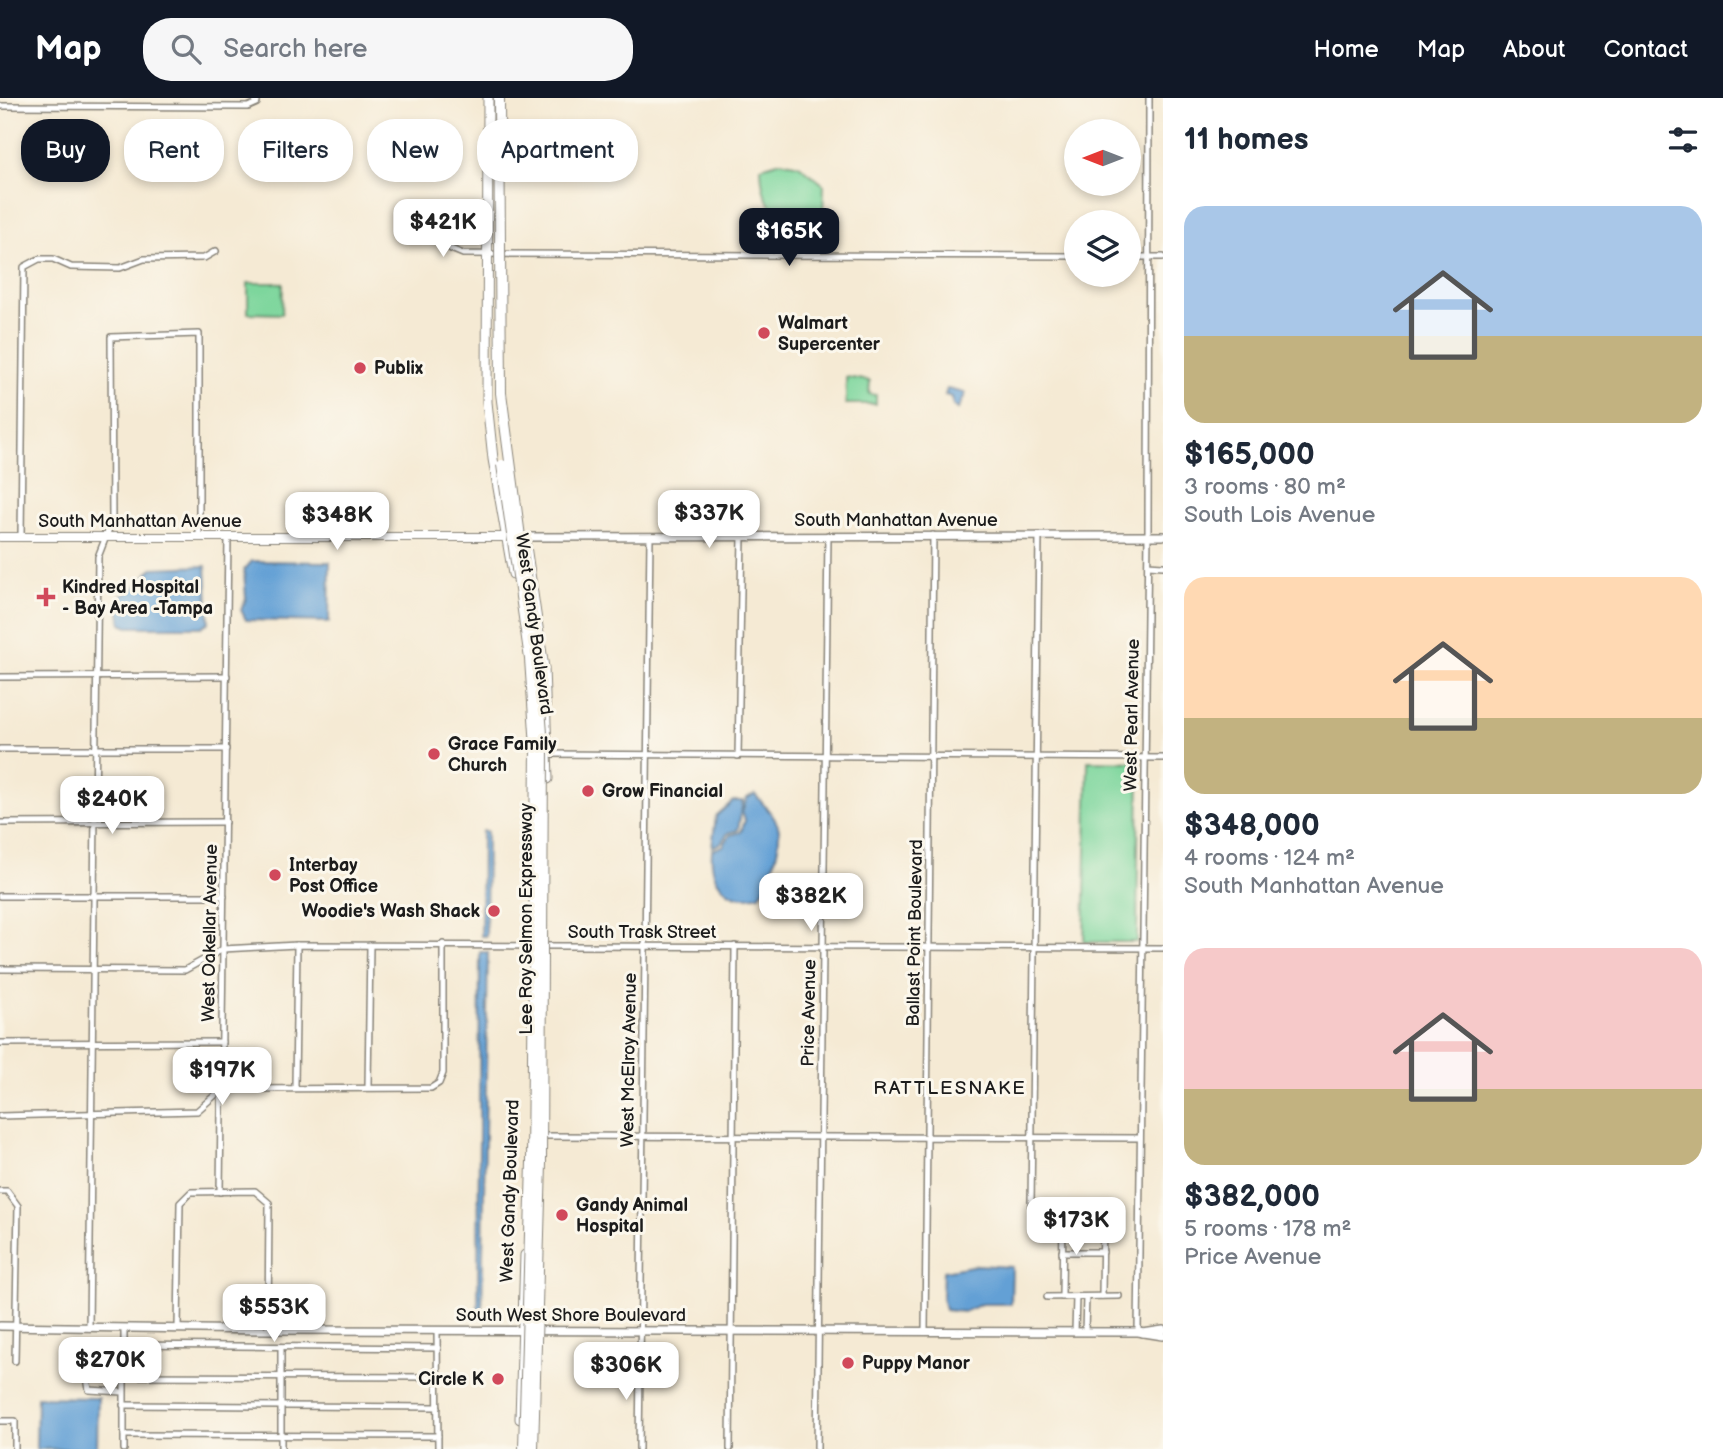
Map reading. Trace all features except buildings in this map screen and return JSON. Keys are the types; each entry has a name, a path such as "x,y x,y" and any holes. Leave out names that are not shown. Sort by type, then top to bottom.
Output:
{"highway":[{"name":"Lee Roy Selmon Expressway","path":"490,98 494,393 530,659 536,747 532,1162 522,1449"},
{"name":"Lee Roy Selmon Expressway","path":"501,98 501,393 536,658 543,746 541,1163 533,1449"}],"main road":[{"name":"West Gandy Boulevard","path":"490,98 486,359 489,433 523,635 532,720 528,1136 521,1331 522,1449"},
{"path":"490,98 491,235 494,246 502,254"},
{"name":"West Gandy Boulevard","path":"501,98 502,341 506,429 539,621 547,710 545,1040 533,1449"},
{"path":"487,253 496,263 499,277 499,333 502,341"},
{"path":"486,359 490,365 493,432 507,515 515,531 524,537"},
{"name":"South Manhattan Avenue","path":"0,537 524,537"},
{"path":"507,537 515,544 522,559 547,710"},
{"path":"532,720 541,733 541,802 547,828"},
{"path":"531,868 534,874 533,932 537,941 546,945"},
{"path":"530,945 540,953 540,1026 545,1040"},
{"path":"529,1047 532,1057 531,1120 543,1136"},
{"path":"528,1136 532,1138 542,1163"}],"street":[{"path":"98,98 98,107"},
{"path":"177,98 177,107"},
{"path":"0,106 248,107 257,103 257,98"},
{"name":"West Pearl Avenue","path":"1140,1333 1148,565 1149,98"},
{"path":"401,235 442,239 451,249 463,254 1064,256"},
{"path":"21,537 24,268 39,259 52,259 71,267 120,268 144,259 204,258 216,251"},
{"path":"1141,257 1163,257"},
{"path":"89,1328 98,557 112,521 111,337 199,334 199,537"},
{"name":"South Manhattan Avenue","path":"524,537 828,534 1163,536"},
{"name":"Price Avenue","path":"817,1449 828,534"},
{"name":"Ballast Point Boulevard","path":"925,1332 933,535"},
{"path":"1031,1205 1039,535"},
{"path":"738,755 742,536"},
{"name":"West Oakellar Avenue","path":"220,1192 228,537"},
{"name":"West McElroy Avenue","path":"639,1449 650,537"},
{"path":"1148,565 1163,566"},
{"path":"0,677 227,676"},
{"path":"0,749 226,749"},
{"path":"548,754 1163,758"},
{"path":"0,823 225,822"},
{"path":"0,896 224,896"},
{"path":"295,1087 297,944"},
{"name":"South Trask Street","path":"0,969 185,970 223,948 297,944 1163,948"},
{"path":"0,1116 92,1116 197,1111 222,1089 431,1087 439,1083 443,1073 443,944"},
{"path":"368,1087 370,945"},
{"path":"730,1449 735,946"},
{"path":"0,1043 222,1042"},
{"path":"543,1136 1140,1138"},
{"path":"0,1191 6,1191 18,1206 15,1361"},
{"path":"178,1328 180,1202 191,1192 254,1191 269,1203 268,1330"},
{"path":"1062,1297 1063,1217"},
{"path":"1102,1296 1103,1217"},
{"path":"1062,1252 1103,1252"},
{"path":"1047,1297 1119,1296"},
{"path":"1075,1332 1076,1297"},
{"path":"1085,1332 1086,1297"},
{"name":"South West Shore Boulevard","path":"0,1326 438,1331 1085,1332 1163,1336"},
{"path":"124,1328 124,1449"},
{"name":"South West Shore Boulevard","path":"1140,1333 1163,1330"},
{"path":"438,1331 438,1449"},
{"path":"123,1343 438,1348"},
{"path":"281,1347 281,1449"},
{"path":"86,1371 89,1390 123,1392"},
{"path":"123,1376 438,1377"},
{"path":"123,1405 438,1407"},
{"path":"0,1421 15,1421 15,1449"},
{"path":"124,1435 438,1436"}],"green space":[{"path":"781,161 799,165 824,185 823,216 808,218 784,215 769,204 762,183 761,167"},
{"path":"248,283 283,283 282,314 248,313"},
{"path":"846,377 870,381 869,394 876,395 876,404 846,404"},
{"path":"1088,761 1139,762 1137,942 1084,942"}],"water":[{"path":"947,389 966,393 958,409 953,406 952,397 945,395"},
{"path":"252,561 330,562 329,622 246,620 241,610 246,599 244,570"},
{"path":"206,566 209,622 201,627 128,627 121,624 119,597 133,590 152,568"},
{"path":"755,794 776,821 779,831 778,847 771,873 760,895 739,896 723,888 717,880 712,850 723,846 730,835 741,832 745,820 742,812 747,798"},
{"path":"733,801 743,801 738,830 728,833 721,843 712,847 716,816"},
{"path":"482,831 487,831 486,936 481,936"},
{"path":"480,952 488,952 482,1317 478,1317"},
{"path":"977,1265 1012,1267 1011,1304 981,1304 964,1312 945,1310 942,1296 943,1271"},
{"path":"37,1397 98,1398 97,1449 36,1449"}],"place":[{"name":"Walmart Supercenter","path":"764,333"},
{"name":"Publix","path":"360,368"},
{"name":"Kindred Hospital - Bay Area -Tampa","path":"46,597"},
{"name":"Grace Family Church","path":"434,754"},
{"name":"Grow Financial","path":"588,791"},
{"name":"Interbay Post Office","path":"275,875"},
{"name":"Woodie's Wash Shack","path":"494,911"},
{"name":"Gandy Animal Hospital","path":"562,1215"},
{"name":"Puppy Manor","path":"848,1363"},
{"name":"Circle K","path":"498,1379"}],"district":[{"name":"RATTLESNAKE","path":"950,1088"}]}
